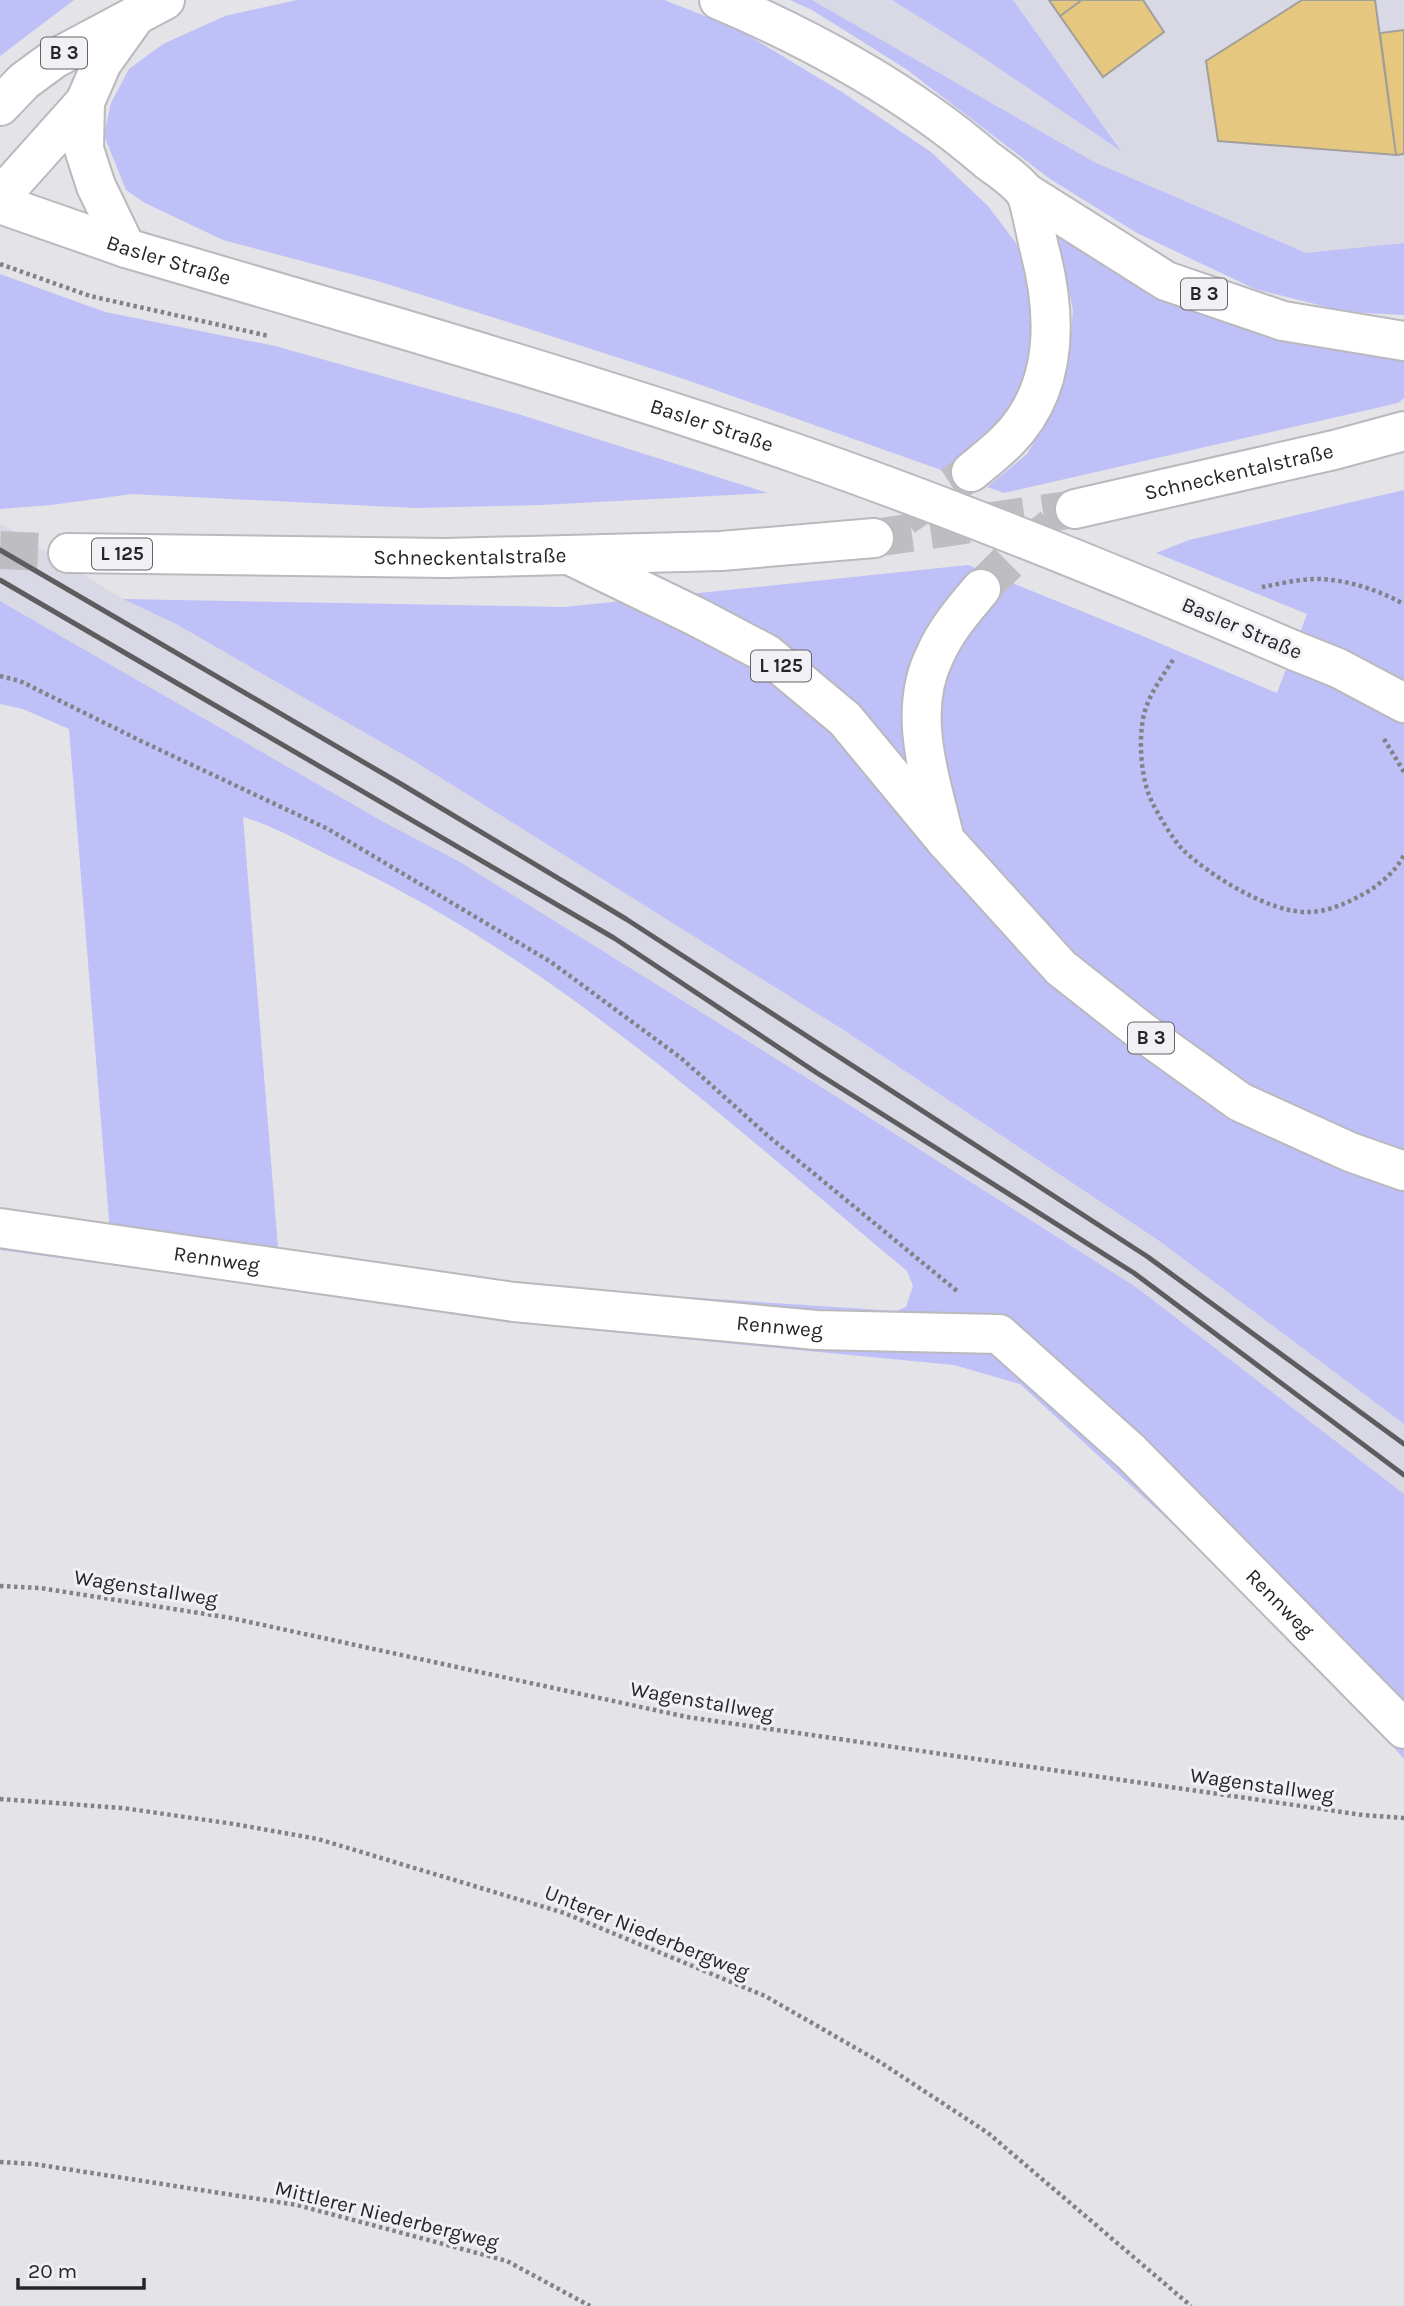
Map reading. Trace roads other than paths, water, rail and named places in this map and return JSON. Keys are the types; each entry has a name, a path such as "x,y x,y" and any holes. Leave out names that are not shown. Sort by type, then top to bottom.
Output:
{"main road":[{"name":"B 3","path":"719,0 798,34 885,87 953,130 1025,192 1166,281 1283,321 1404,341"},
{"name":"B 3","path":"0,106 24,81 54,59 151,7"},
{"path":"0,197 85,102 102,63 151,7"},
{"path":"85,102 84,149 96,187 126,248"},
{"path":"971,472 1008,440 1028,415 1047,372 1053,324 1044,264 1025,192"},
{"name":"Basler Straße","path":"0,204 126,248 592,386 793,453 1005,531 1144,586 1338,668 1404,702"},
{"name":"Schneckentalstraße","path":"1074,509 1334,450 1404,431"},
{"name":"Schneckentalstraße","path":"68,553 446,558 721,551 874,538"},
{"name":"L 125","path":"569,555 767,654 845,719 945,840"},
{"name":"B 3","path":"981,589 958,616 934,656 923,688 921,729 945,840 1061,968 1163,1047 1240,1102 1350,1152 1404,1171"},
{"name":"Rennweg","path":"0,1228 514,1302 816,1330 999,1334 1131,1452 1404,1729"}],"tunnel":[{"path":"904,517 971,472"},
{"path":"874,538 1075,509"},
{"path":"981,589 1010,560 1075,509"},
{"path":"0,550 68,553"}],"railway":[{"path":"0,550 626,919 1148,1257 1404,1444"},
{"path":"0,580 614,938 817,1073 1134,1273 1404,1475"}]}
